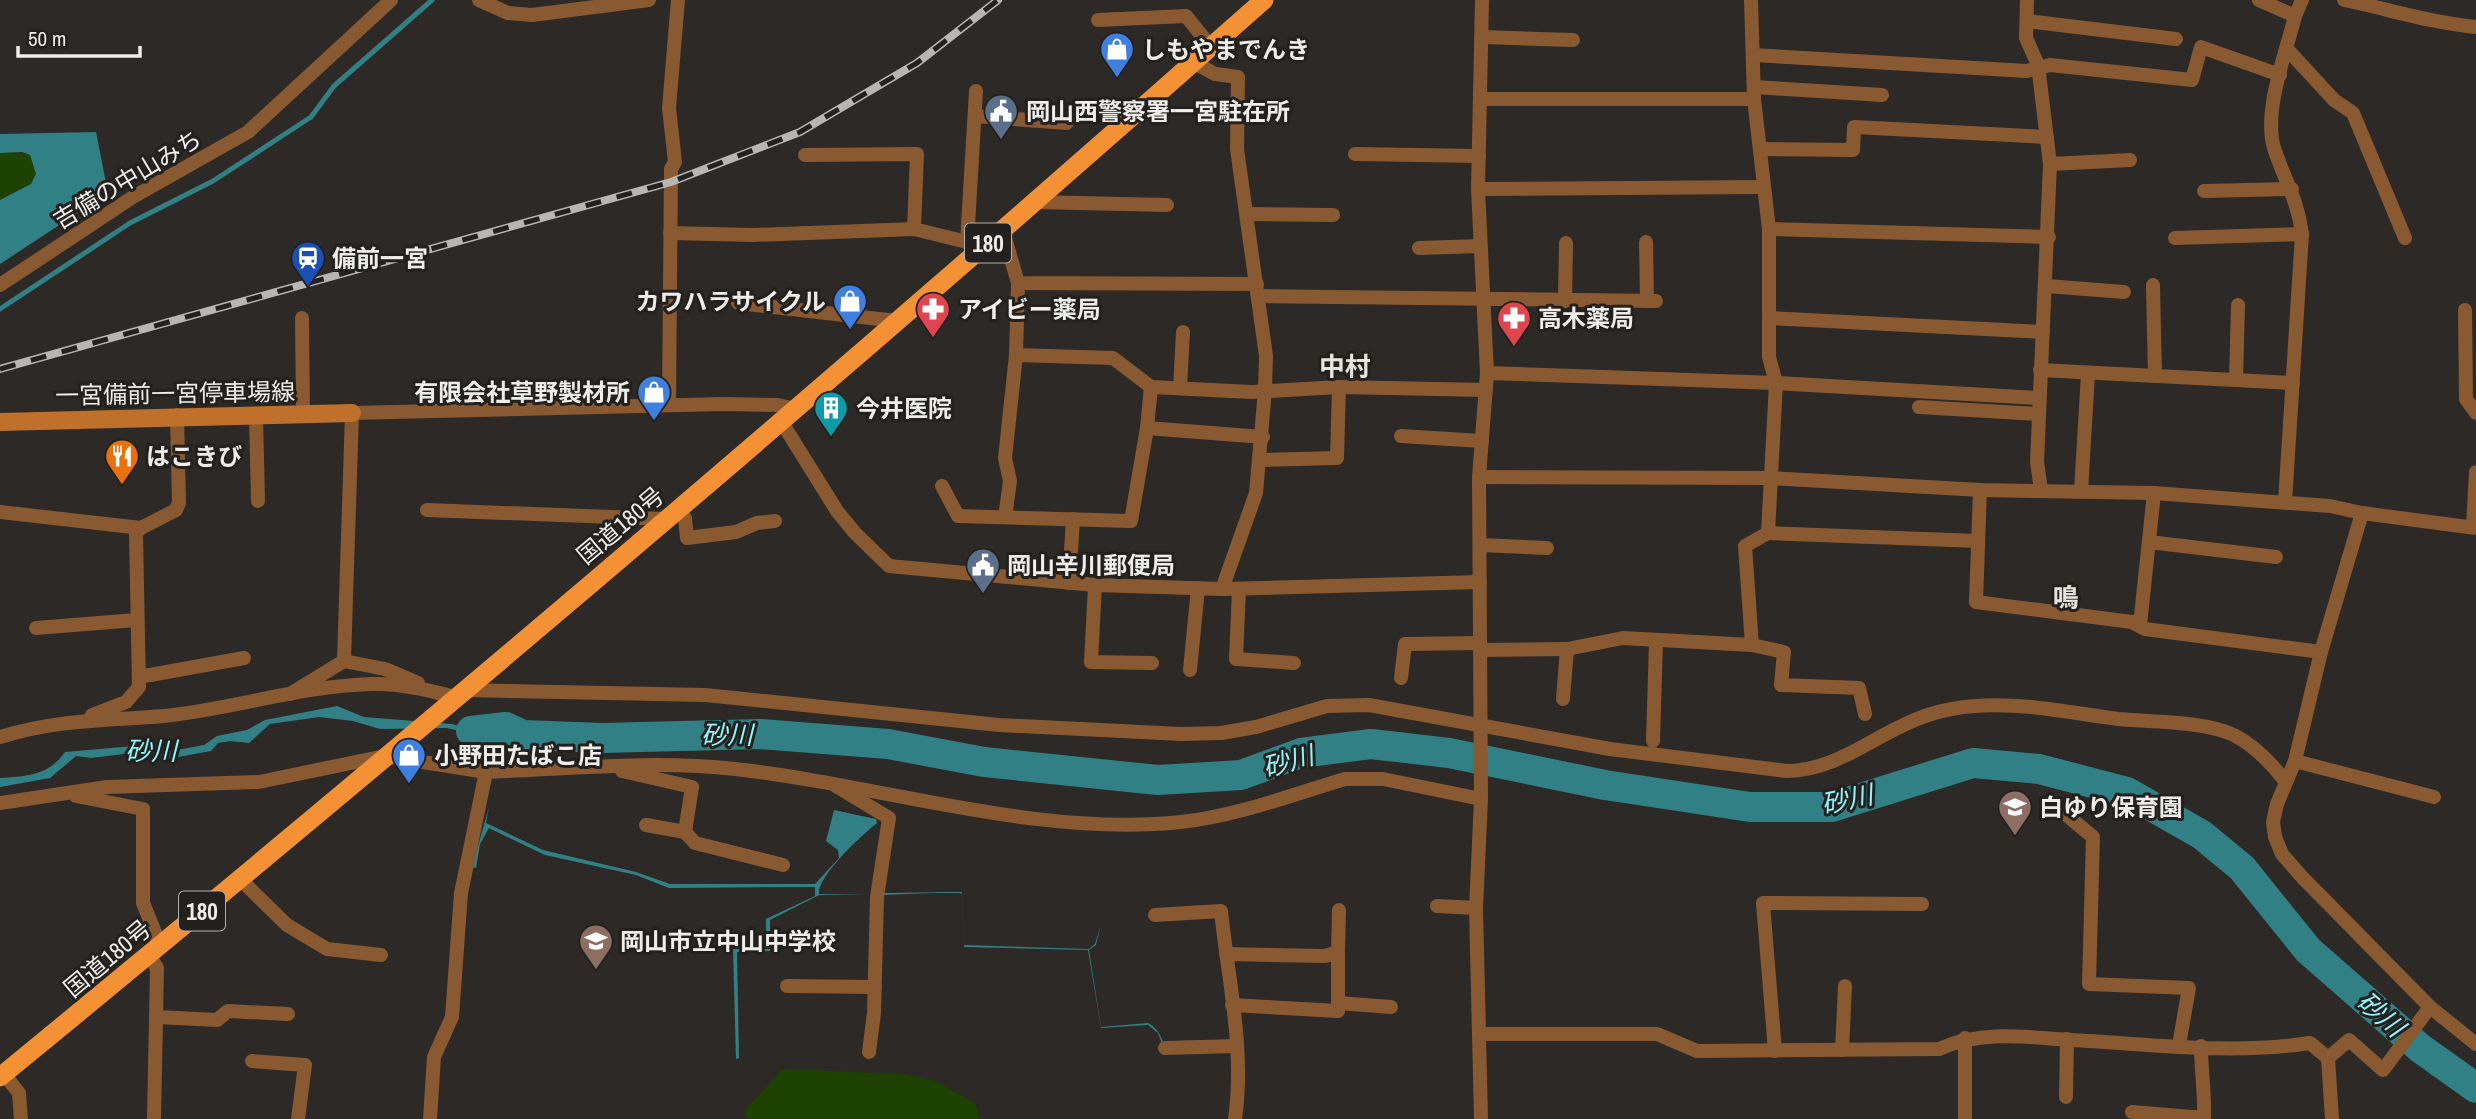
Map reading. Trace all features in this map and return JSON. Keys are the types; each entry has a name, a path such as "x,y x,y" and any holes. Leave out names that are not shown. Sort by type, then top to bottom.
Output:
{"highway":[{"name":"国道180号","path":"2,1076 386,756 449,695 788,415 897,321 972,247 1003,231 1259,2"}],"main road":[{"name":"一宮備前一宮停車場線","path":"0,422 177,415 352,413"}],"street":[{"name":"吉備の中山みち","path":"0,285 134,197 247,132 275,110 391,0"},
{"path":"479,0 508,13 532,15 649,0"},
{"path":"669,405 671,169 675,162 669,108 678,0"},
{"path":"1481,1119 1476,908 1481,795 1479,477 1487,373 1478,188 1482,0"},
{"path":"1751,0 1754,93 1769,229 1769,357 1776,383 1768,533"},
{"path":"2027,0 2026,38 2038,65 2050,164 2047,286 2038,414 2037,462 2042,490"},
{"path":"2259,0 2295,16"},
{"path":"2285,502 2302,234 2299,207 2273,146 2270,122 2295,16 2302,0"},
{"path":"2344,0 2376,3 2387,12 2421,16 2441,24 2476,27"},
{"path":"1098,20 1186,16 1211,47"},
{"path":"2026,21 2176,39"},
{"path":"1482,37 1573,40"},
{"path":"1753,55 2027,71 2038,65 2192,80 2201,47 2280,75"},
{"path":"2287,49 2334,100 2353,113 2405,238"},
{"path":"1194,62 1215,74 1238,77 1237,149 1266,356 1263,437 1256,493 1222,589"},
{"path":"670,233 753,235 914,229 972,247 976,91"},
{"path":"1481,99 1754,93 1882,95"},
{"path":"975,116 1067,122"},
{"path":"1760,149 1853,150 1854,127 2047,137"},
{"path":"805,155 916,154 914,229"},
{"path":"1355,154 1479,156"},
{"path":"2050,164 2130,160"},
{"path":"1478,188 1764,187"},
{"path":"2204,191 2292,189"},
{"path":"1035,202 1167,205"},
{"path":"1247,214 1333,215"},
{"path":"1769,229 2049,237"},
{"path":"1003,231 1018,284 1016,355 1007,420 1005,458 1010,481 1005,517"},
{"path":"2175,238 2302,234"},
{"path":"1018,284 1258,290 1485,300 1652,301 1646,242"},
{"path":"1565,300 1566,243"},
{"path":"1419,248 1480,246"},
{"path":"2153,285 2155,376"},
{"path":"2047,286 2124,292"},
{"path":"738,303 897,321"},
{"path":"2236,380 2238,305"},
{"path":"2465,310 2466,399 2476,413"},
{"path":"302,318 303,414"},
{"path":"1769,318 2043,332"},
{"path":"1180,388 1183,332"},
{"path":"1016,355 1114,358 1151,387 1252,392 1339,387 1486,390"},
{"path":"2040,370 2293,383"},
{"path":"1487,373 1776,383 2039,398"},
{"path":"2081,491 2088,374"},
{"path":"942,486 958,516 1132,521 1151,387"},
{"path":"1260,460 1337,458 1339,387"},
{"path":"344,661 352,413 778,405 788,415 837,510 855,533 889,566 1095,585 1198,589 1480,582"},
{"path":"1919,407 2038,414"},
{"path":"85,719 134,696 139,687 136,533 141,527 170,515 179,503 177,415"},
{"path":"256,416 258,501"},
{"path":"1147,428 1263,437"},
{"path":"1402,436 1482,441"},
{"path":"1479,477 1771,478 1980,490 2154,493 2330,506 2362,513 2474,527 2476,472"},
{"path":"1980,490 1976,602 2140,625 2145,629 2321,652"},
{"path":"2140,625 2154,493"},
{"path":"427,510 671,514 685,518 687,538 736,532 757,523 775,521"},
{"path":"0,512 141,527"},
{"path":"2362,513 2321,652 2295,761 2273,822 2281,854 2430,1007 2476,1045"},
{"path":"1069,583 1073,519"},
{"path":"1752,645 1745,546 1768,533 1978,541"},
{"path":"2149,542 2276,557"},
{"path":"1480,545 1547,548"},
{"path":"1095,585 1091,662 1153,663"},
{"path":"1190,670 1198,589"},
{"path":"1239,589 1236,659 1294,663"},
{"path":"36,628 136,620"},
{"path":"1401,678 1405,644 1567,649 1623,639 1752,645 1784,652 1782,685 1859,688 1864,714"},
{"path":"1653,741 1656,641"},
{"path":"1563,699 1567,649"},
{"path":"139,677 244,658"},
{"path":"286,696 344,661 384,669 449,695"},
{"path":"0,737 32,727 85,719 164,716 372,684 449,695 705,695 999,725 1181,734 1221,733 1256,727 1345,704 1623,751 1805,771 1838,761 1874,739 1928,715 1976,705 2010,706 2189,725 2231,734 2251,747 2286,781"},
{"path":"0,803 107,787 258,782 386,756 486,772 670,765 733,768 829,781 1082,825 1205,819 1345,779 1365,777 1481,795"},
{"path":"2295,761 2434,797"},
{"path":"611,767 692,787 685,832"},
{"path":"430,1119 434,1057 452,1017 461,893 486,772"},
{"path":"829,781 888,818 877,897 875,987 869,1052"},
{"path":"61,794 143,809 143,903 155,950 156,968 155,1119"},
{"path":"2063,812 2093,837 2089,985 2189,988 2179,1045"},
{"path":"646,825 685,832 695,843 783,866"},
{"path":"240,879 287,925 327,949 381,955"},
{"path":"1774,1051 1763,903 1922,904"},
{"path":"1437,906 1476,908"},
{"path":"1231,1005 1338,1011 1339,910"},
{"path":"1155,915 1221,911 1237,1046 1239,1090 1235,1119"},
{"path":"1226,954 1325,956 1338,952"},
{"path":"787,986 875,987"},
{"path":"1842,1050 1845,986"},
{"path":"1338,1003 1391,1007"},
{"path":"2328,1058 2349,1040 2383,1070 2430,1007"},
{"path":"156,1017 216,1020 228,1011 288,1014"},
{"path":"1480,1034 1657,1034 1697,1051 1940,1049 1965,1038 2258,1048 2310,1043 2328,1058 2332,1119"},
{"path":"1965,1038 1965,1119"},
{"path":"2066,1097 2067,1040"},
{"path":"1165,1048 1237,1046"},
{"path":"2132,1112 2204,1118 2205,1085 2201,1078 2201,1046"},
{"path":"252,1061 305,1065 298,1119"},
{"path":"2,1076 19,1093 21,1119"}],"green space":[{"path":"8,151 30,155 36,174 31,184 0,200 0,153"},
{"path":"783,1069 903,1074 936,1081 976,1104 979,1119 747,1119 745,1110"}],"water":[{"path":"96,132 108,193 0,264 0,200 31,184 36,174 30,155 22,152 0,153 0,134"},
{"path":"337,706 364,717 452,724 473,730 500,720 516,722 510,732 482,735 446,728 380,729 353,721 319,717 270,724 249,743 218,743 211,751 167,759 148,751 91,758 76,756 50,778 0,787 0,778 44,770 65,752 157,744 171,751 204,745 217,736 247,730 265,720"},
{"path":"489,807 486,823 543,850 636,872 670,884 815,884 839,858 838,850 826,841 834,810 876,819 877,823 825,877 819,894 871,895 819,895 770,920 770,951 737,952 739,1058 736,1059 733,949 766,949 766,919 815,896 815,887 669,888 636,875 545,855 489,828 480,844 476,868 472,867"},
{"path":"955,892 883,895 884,893"},
{"path":"957,892 962,892 964,945 1089,949 1095,944 1101,925 1096,945 1089,950 1101,1027 1148,1023 1157,1031 1163,1042 1172,1042 1162,1044 1158,1033 1148,1025 1101,1028 1088,950 964,947 962,894"}],"waterway":[{"path":"0,309 130,223 213,181 311,117 334,86 432,0"},
{"name":"砂川","path":"471,731 506,727 523,735 602,738 761,734 888,744 984,762 1158,780 1241,775 1301,753 1371,744 1449,753 1605,785 1750,807 1832,807 1973,763 2039,769 2127,792 2202,835 2242,868 2308,950 2420,1048 2476,1088"}],"railway":[{"path":"0,369 671,182 800,132 917,63 998,0"}],"place":[{"name":"しもやまでんき","path":"1117,79"},
{"name":"岡山西警察署一宮駐在所","path":"1001,141"},
{"name":"備前一宮","path":"308,288"},
{"name":"カワハラサイクル","path":"850,331"},
{"name":"アイビー薬局","path":"933,339"},
{"name":"高木薬局","path":"1514,348"},
{"name":"有限会社草野製材所","path":"654,422"},
{"name":"今井医院","path":"831,438"},
{"name":"はこきび","path":"122,486"},
{"name":"岡山辛川郵便局","path":"983,595"},
{"name":"小野田たばこ店","path":"409,785"},
{"name":"白ゆり保育園","path":"2015,837"},
{"name":"岡山市立中山中学校","path":"596,971"}],"district":[{"name":"中村","path":"1345,366"},
{"name":"鳴","path":"2066,597"}]}
